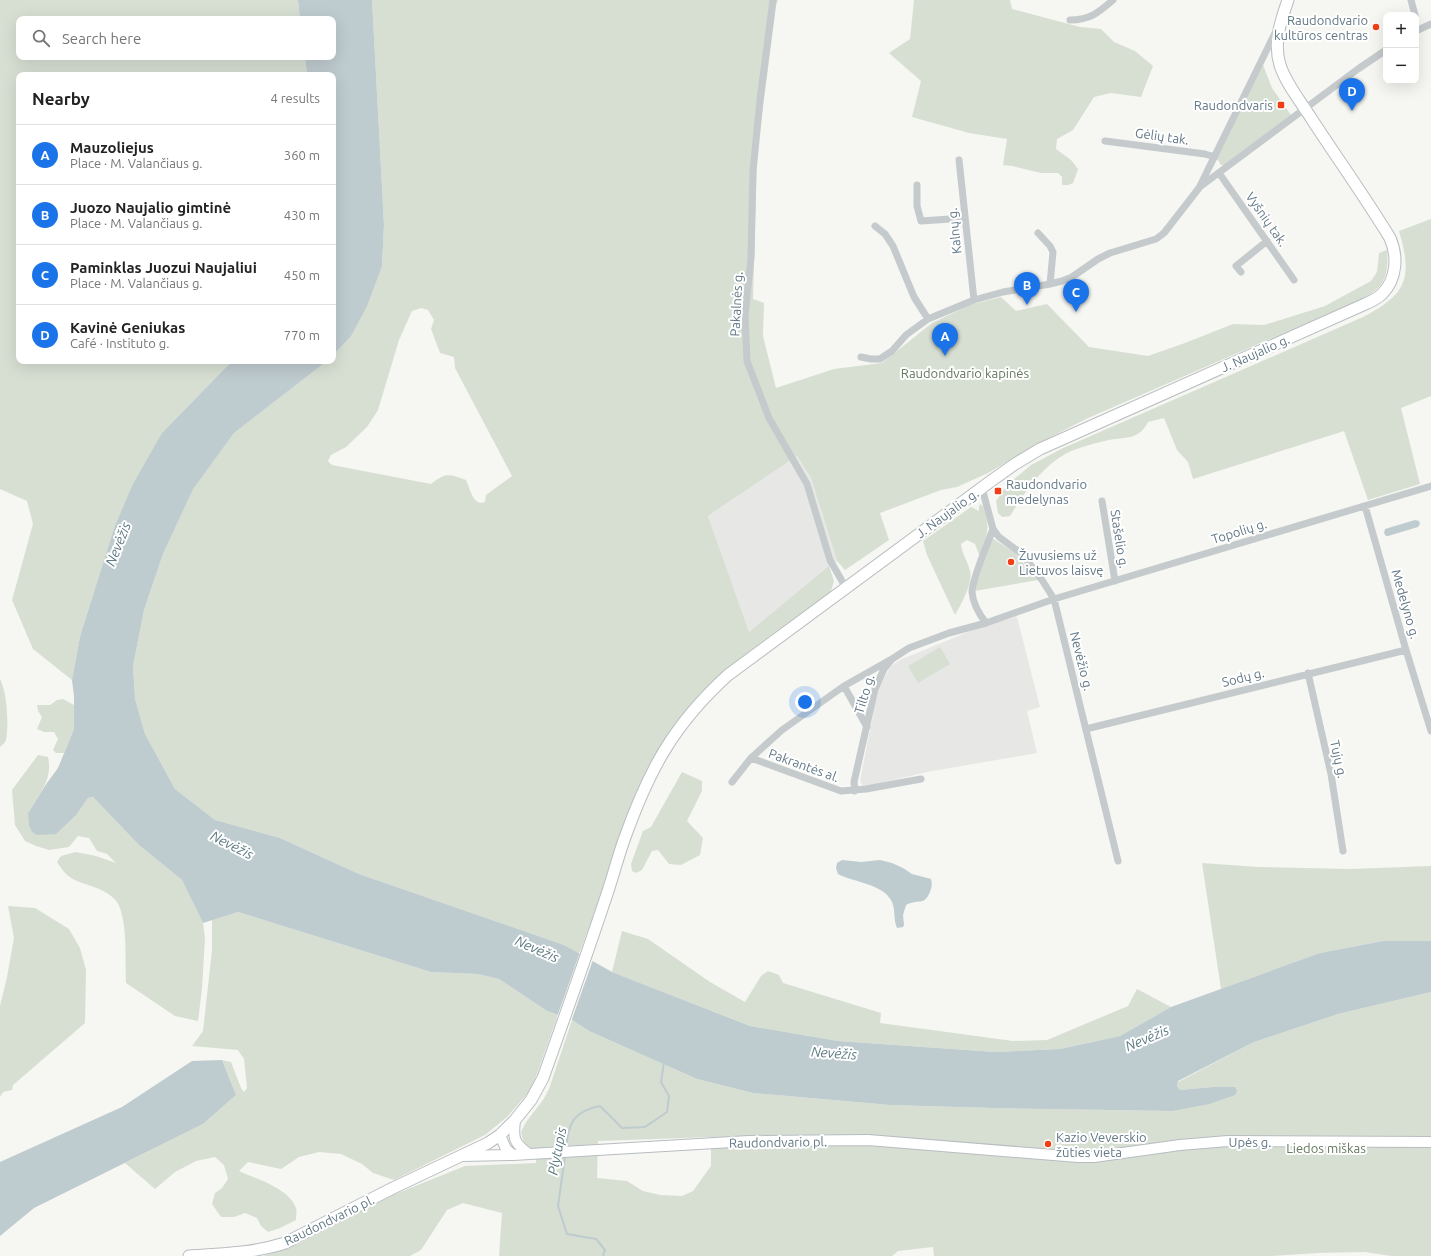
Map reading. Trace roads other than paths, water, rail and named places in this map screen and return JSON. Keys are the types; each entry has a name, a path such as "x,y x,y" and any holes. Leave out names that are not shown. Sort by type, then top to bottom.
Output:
{"main road":[{"name":"J. Naujalio g.","path":"515,1120 538,1089 597,924 623,841 643,790 659,758 682,723 710,691 728,675 982,488 1015,464 1045,446 1363,306 1376,299 1388,286 1394,272 1396,262 1396,254 1390,238 1289,84 1280,65 1277,45 1280,22 1288,0"},
{"path":"500,1135 515,1120"},
{"path":"515,1120 514,1139 519,1147 529,1154"},
{"path":"500,1135 514,1139"},
{"path":"500,1135 506,1149 513,1155"},
{"name":"Raudondvario pl.","path":"189,1256 250,1252 285,1243 393,1188 484,1145 500,1135"},
{"name":"Raudondvario pl.","path":"462,1156 513,1155 749,1141 868,1140 1078,1157 1094,1157"},
{"name":"Upės g.","path":"1094,1157 1180,1145 1228,1141 1431,1142"}],"street":[{"name":"Pakalnės g.","path":"773,0 760,100 753,171 751,258 746,316 747,361 769,418 807,484 830,560 846,588"},
{"path":"1070,20 1082,20 1092,16 1100,12 1113,0"},
{"path":"1411,0 1414,12"},
{"path":"861,357 880,359 892,351 906,335 928,319 974,300 1003,292 1050,284 1072,277 1098,259 1110,253 1156,239 1164,233 1199,188 1280,22"},
{"path":"1419,30 1431,24"},
{"path":"1199,188 1383,52"},
{"name":"Gėlių tak.","path":"1105,141 1205,154 1215,157"},
{"name":"Kalnų g.","path":"959,160 974,300"},
{"name":"Vyšnių tak.","path":"1219,172 1294,280"},
{"path":"917,185 917,206 921,221 965,218"},
{"path":"875,226 885,234 892,246 914,297 928,319"},
{"path":"1038,233 1050,246 1053,252 1050,284"},
{"path":"1241,272 1236,266 1267,241"},
{"name":"Topolių g.","path":"1054,599 1431,486"},
{"name":"Nevėžio g.","path":"982,488 993,529 999,537 1026,559 1054,599 1118,853 1118,861"},
{"name":"Stašelio g.","path":"1102,501 1115,581"},
{"name":"Medelyno g.","path":"1365,506 1406,650 1431,730"},
{"path":"986,623 975,607 972,590 993,529"},
{"name":"Tilto g.","path":"855,791 854,782 875,689 884,669 892,659 909,648 949,633 986,623 1054,599"},
{"name":"Sodų g.","path":"1086,729 1406,650"},
{"path":"732,782 751,758 782,730 844,686 892,659"},
{"name":"Tujų g.","path":"1308,673 1331,774 1343,851"},
{"path":"844,686 867,727"},
{"name":"Pakrantės al.","path":"751,758 841,791 855,791 921,779"}],"water":[{"path":"298,0 372,0 384,225 382,266 367,306 351,336 336,352 336,72 307,72 305,60 336,60 336,16 300,16"},
{"name":"Nevėžis","path":"229,364 323,364 234,433 193,489 163,554 144,610 133,666 135,699 145,734 175,789 215,820 280,838 359,874 564,945 612,972 750,1026 838,1041 995,1052 1060,1049 1120,1036 1171,1007 1320,953 1383,941 1431,941 1431,992 1338,1014 1254,1042 1178,1081 1177,1086 1180,1090 1235,1087 1237,1091 1235,1095 1209,1104 1172,1111 890,1105 753,1093 697,1079 589,1031 572,1020 547,1011 499,979 478,974 431,972 238,912 203,923 182,880 139,845 93,797 88,798 77,814 56,834 37,835 32,832 29,825 28,813 58,768 74,729 74,696 72,680 80,637 115,526 133,484 162,433"},
{"path":"1415,520 1419,521 1420,524 1418,527 1388,536 1384,533 1385,529"},
{"path":"842,860 861,862 880,860 892,863 912,874 931,879 932,884 929,895 922,901 906,905 903,915 904,925 903,927 897,928 893,903 887,895 881,890 867,884 838,874 836,868 837,863"},
{"path":"222,1060 236,1095 203,1124 34,1208 0,1236 0,1162 122,1107 192,1061"}],"waterway":[{"name":"Plytupis","path":"566,1149 568,1132 574,1120 578,1115 591,1108 600,1106 622,1128 645,1127 667,1112 669,1096 661,1082 664,1062"},
{"name":"Plytupis","path":"565,1156 558,1206 567,1234 596,1239 605,1250 603,1256"}],"place":[{"name":"Raudondvario kultūros centras","path":"1376,27"},
{"name":"Raudondvaris","path":"1281,105"},
{"name":"Kavinė Geniukas","path":"1352,111"},
{"name":"Juozo Naujalio gimtinė","path":"1027,305"},
{"name":"Paminklas Juozui Naujaliui","path":"1076,312"},
{"name":"Mauzoliejus","path":"945,356"},
{"name":"Raudondvario medelynas","path":"998,491"},
{"name":"Žuvusiems už Lietuvos laisvę","path":"1011,562"},
{"name":"Kazio Veverskio žūties vieta","path":"1048,1144"}],"park label":[{"name":"Raudondvario kapinės","path":"965,373"},
{"name":"Liedos miškas","path":"1326,1148"}]}
